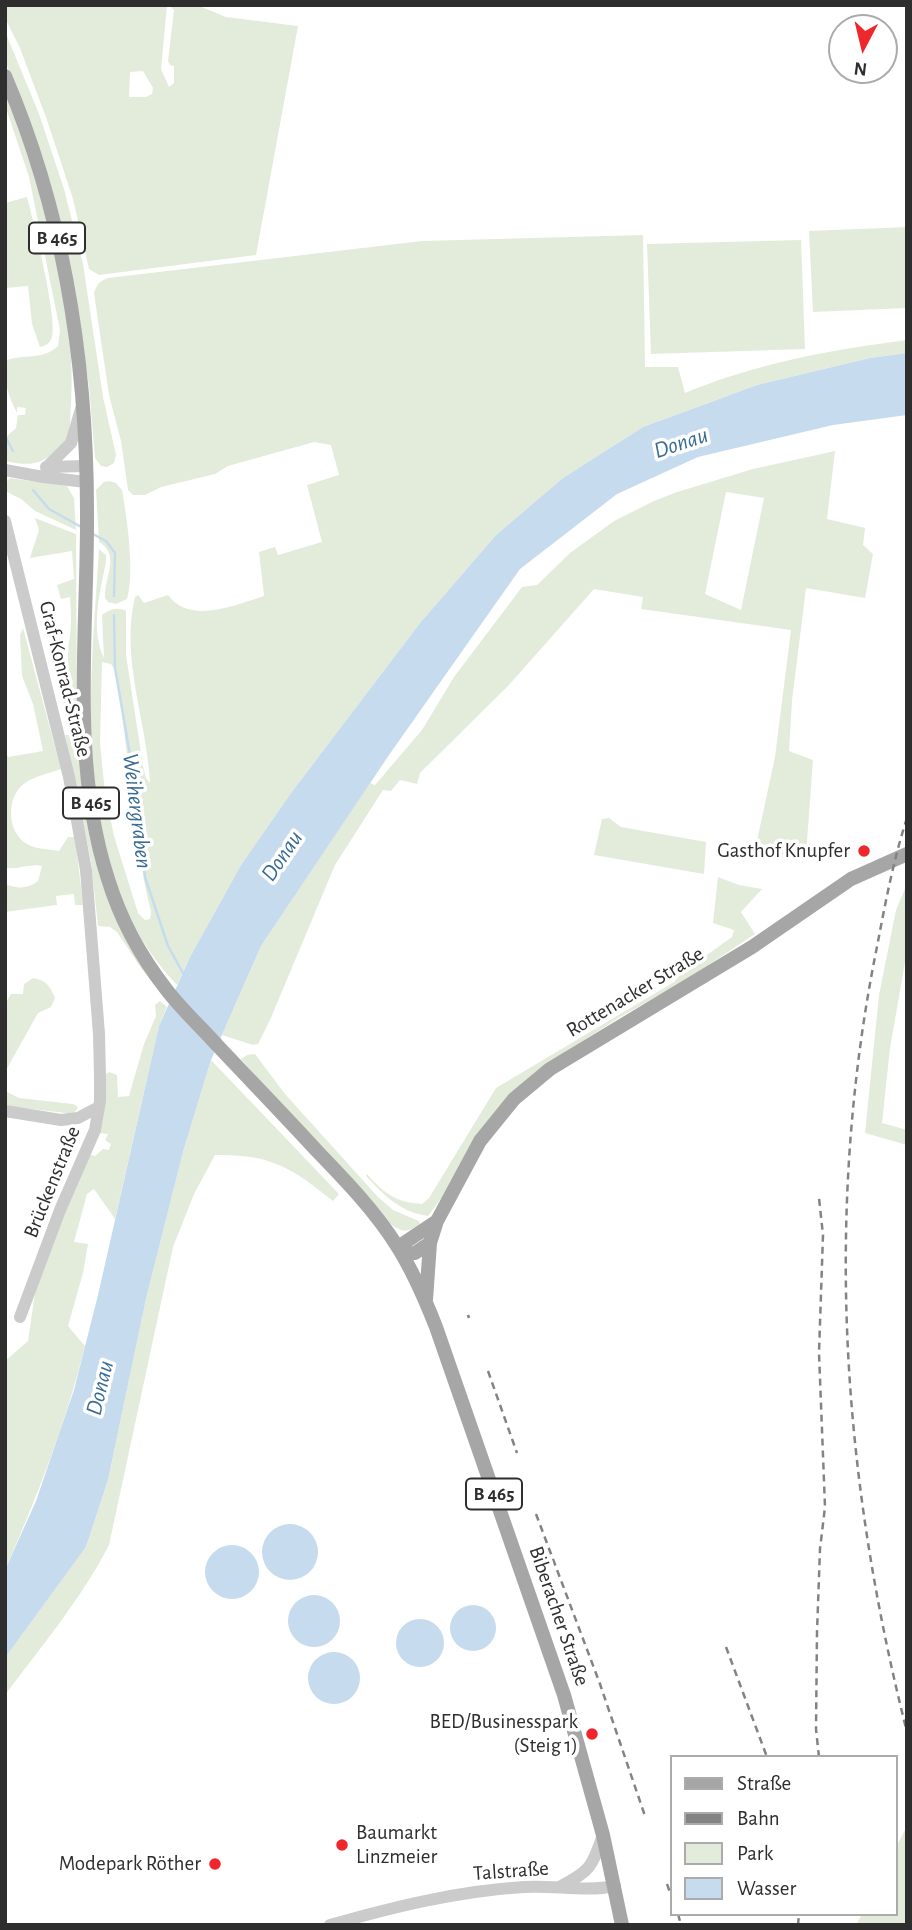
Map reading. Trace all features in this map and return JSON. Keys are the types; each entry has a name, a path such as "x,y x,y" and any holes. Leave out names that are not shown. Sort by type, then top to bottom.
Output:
{"main road":[{"name":"B 465","path":"5,76 19,109 47,196 64,265 76,341 86,466 87,776 97,843 109,884 128,929 166,989 354,1190 400,1251 426,1301"},
{"name":"Rottenacker Straße","path":"426,1301 430,1243 437,1221 480,1141 514,1099 550,1069 752,947 851,879 874,866 907,854"},
{"name":"Rottenacker Straße","path":"400,1251 437,1221"},
{"path":"400,1251 415,1254 430,1243"},
{"name":"Biberacher Straße","path":"426,1301 564,1695 603,1835 622,1925"}],"street":[{"path":"47,467 71,443 82,405"},
{"path":"26,473 47,467 86,466"},
{"path":"5,470 86,482"},
{"name":"Graf-Konrad-Straße","path":"5,521 69,777 86,870 92,931"},
{"name":"Brückenstraße","path":"20,1317 60,1210 95,1130 99,1107 99,1034 92,931"},
{"path":"5,1111 61,1120 78,1118 99,1107"},
{"path":"561,1886 583,1875 590,1867 603,1835"},
{"name":"Talstraße","path":"330,1925 425,1901 484,1890 561,1886 596,1889 615,1886"}],"green space":[{"path":"5,5 167,5 161,69 169,87 174,83 174,66 168,61 174,10 169,5 197,5 226,17 298,26 256,255 99,275 89,269 73,199 47,120 20,48 5,18","holes":["143,71 153,88 152,94 146,97 129,97 130,72"]},
{"path":"5,31 39,114 64,189 83,264 103,397 116,455 114,463 107,467 101,466 95,458 89,386 69,262 14,82 5,61"},
{"path":"5,93 31,166 54,246 69,328 72,367 68,436 52,454 27,464 5,461 5,438 16,428 18,415 25,415 26,408 17,407 17,413 7,388 5,361 52,351 58,346 60,330 29,177 5,105"},
{"path":"27,197 44,269 53,327 50,341 40,347 32,324 28,286 5,288 5,203"},
{"path":"907,227 907,308 813,312 809,231"},
{"path":"643,235 645,367 678,367 685,393 740,373 822,353 907,340 907,353 870,358 757,385 643,427 563,478 496,535 420,623 291,793 241,865 177,985 142,939 118,889 102,835 94,779 91,721 99,549 106,555 97,623 100,647 104,658 102,615 113,609 126,611 126,655 143,766 150,783 132,667 131,620 135,597 138,595 144,603 168,595 177,604 200,611 227,608 264,596 259,552 275,547 278,555 322,542 307,485 339,475 331,445 314,442 228,466 215,474 161,487 145,495 133,495 128,490 121,441 109,395 94,293 99,283 108,278 422,241","holes":["102,662 111,664 117,673 137,837 151,912 150,919 145,920 138,913 114,836 105,793 100,743"]},
{"path":"801,240 805,349 651,354 647,244"},
{"path":"835,451 827,519 865,528 863,545 873,554 865,598 806,588 792,701 789,751 813,760 806,855 799,858 755,850 775,757 791,630 641,609 643,597 594,589 508,686 420,773 417,784 400,780 391,791 383,790 335,865 258,1044 253,1045 222,1035 261,946 370,783 375,785 422,730 454,677 522,587 537,585 570,553 614,521 677,492 753,469","holes":["726,492 764,498 741,610 705,594"]},
{"path":"10,478 67,486 74,498 76,530 35,511 21,499 5,491 5,483"},
{"path":"109,481 116,483 122,490 130,560 127,599 116,604 105,598 110,560 106,547 99,542 96,490"},
{"path":"35,518 76,534 77,718 80,771 89,836 102,883 161,992 117,932 110,927 98,926 91,861 65,735 69,735 63,700 70,692 68,654 71,609 70,597 61,599 57,585 74,579 72,551 30,558 39,530"},
{"path":"23,628 61,769 33,778 19,789 12,805 12,823 20,838 38,848 59,851 68,837 75,837 83,905 75,905 74,894 56,896 57,905 5,912 5,884 30,886 38,881 42,866 5,868 5,751 8,757 43,751 33,704 22,676 20,635"},
{"path":"609,818 621,827 706,842 704,874 594,855 602,819"},
{"path":"718,877 739,885 762,889 741,912 755,934 683,982 620,1017 552,1061 512,1092 480,1132 443,1196 428,1216 401,1207 366,1176 367,1174 391,1196 422,1204 429,1198 496,1088 674,982 683,972 732,937 734,930 713,923"},
{"path":"907,884 907,951 890,1048 882,1123 907,1130 907,1145 865,1133 879,995 896,910"},
{"path":"33,978 47,984 55,998 51,1007 38,1013 5,1072 5,1004 11,994 23,994 24,984"},
{"path":"160,1001 167,1007 159,1026 115,1219 94,1189 87,1194 74,1242 88,1244 68,1326 85,1346 50,1460 5,1570 5,1361 28,1341 36,1286 88,1154 95,1156 103,1149 109,1150 111,1144 105,1140 108,1134 98,1133 106,1074 109,1072 117,1075 118,1097 129,1096 144,1044 156,1016 155,1005"},
{"path":"255,1054 285,1094 378,1197 393,1210 419,1221 420,1224 404,1231 388,1222 241,1059"},
{"path":"211,1060 339,1194 333,1201 292,1171 265,1160 215,1155 194,1194 173,1247 109,1545 74,1603 5,1695 5,1658 86,1547 108,1480 146,1299 183,1152"},
{"path":"5,1087 7,1092 19,1098 73,1104 78,1107 74,1114 6,1106"},
{"path":"907,1826 907,1925 856,1925 861,1916 898,1916 898,1843"}],"water":[{"name":"Donau","path":"907,353 907,415 833,425 698,457 617,494 520,569 389,755 261,946 211,1060 183,1152 146,1299 108,1480 86,1547 5,1658 5,1570 36,1501 74,1390 159,1026 190,957 241,865 291,793 420,623 496,535 563,478 643,427 757,385 870,358"},
{"path":"290,1524 305,1529 313,1537 318,1552 313,1567 305,1575 290,1580 275,1575 267,1567 262,1552 267,1537 275,1529"},
{"path":"232,1545 251,1553 259,1572 251,1591 232,1599 213,1591 205,1572 213,1553"},
{"path":"314,1595 324,1597 332,1603 338,1611 338,1631 332,1639 324,1645 314,1647 304,1645 296,1639 290,1631 288,1621 290,1611 296,1603 304,1597"},
{"path":"473,1605 489,1612 496,1628 489,1644 473,1651 457,1644 450,1628 457,1612"},
{"path":"420,1619 437,1626 444,1643 437,1660 420,1667 403,1660 396,1643 403,1626"},
{"path":"334,1652 353,1659 360,1678 353,1697 334,1704 315,1697 308,1678 315,1659"}],"waterway":[{"name":"Weihergraben","path":"5,436 13,451"},
{"name":"Weihergraben","path":"33,490 49,509 83,528"},
{"name":"Weihergraben","path":"91,533 106,541 115,553 114,596"},
{"name":"Weihergraben","path":"114,615 115,668 135,784 145,877 168,946 183,973"}],"railway":[{"path":"907,818 884,911 858,1063 849,1159 846,1255 848,1351 855,1447 885,1637 907,1732"},
{"path":"819,1198 823,1235 819,1353 825,1507 820,1549 817,1632 816,1729 819,1755"},
{"path":"488,1371 517,1453"},
{"path":"536,1514 600,1684 645,1816"},
{"path":"726,1647 766,1755"},
{"path":"667,1884 670,1892"},
{"path":"679,1916 681,1925"},
{"path":"798,1925 799,1916"}],"place":[{"name":"Gasthof Knupfer","path":"864,851"},
{"name":"BED/Businesspark (Steig 1)","path":"592,1734"},
{"name":"Baumarkt Linzmeier","path":"342,1845"},
{"name":"Modepark Röther","path":"215,1864"}]}
